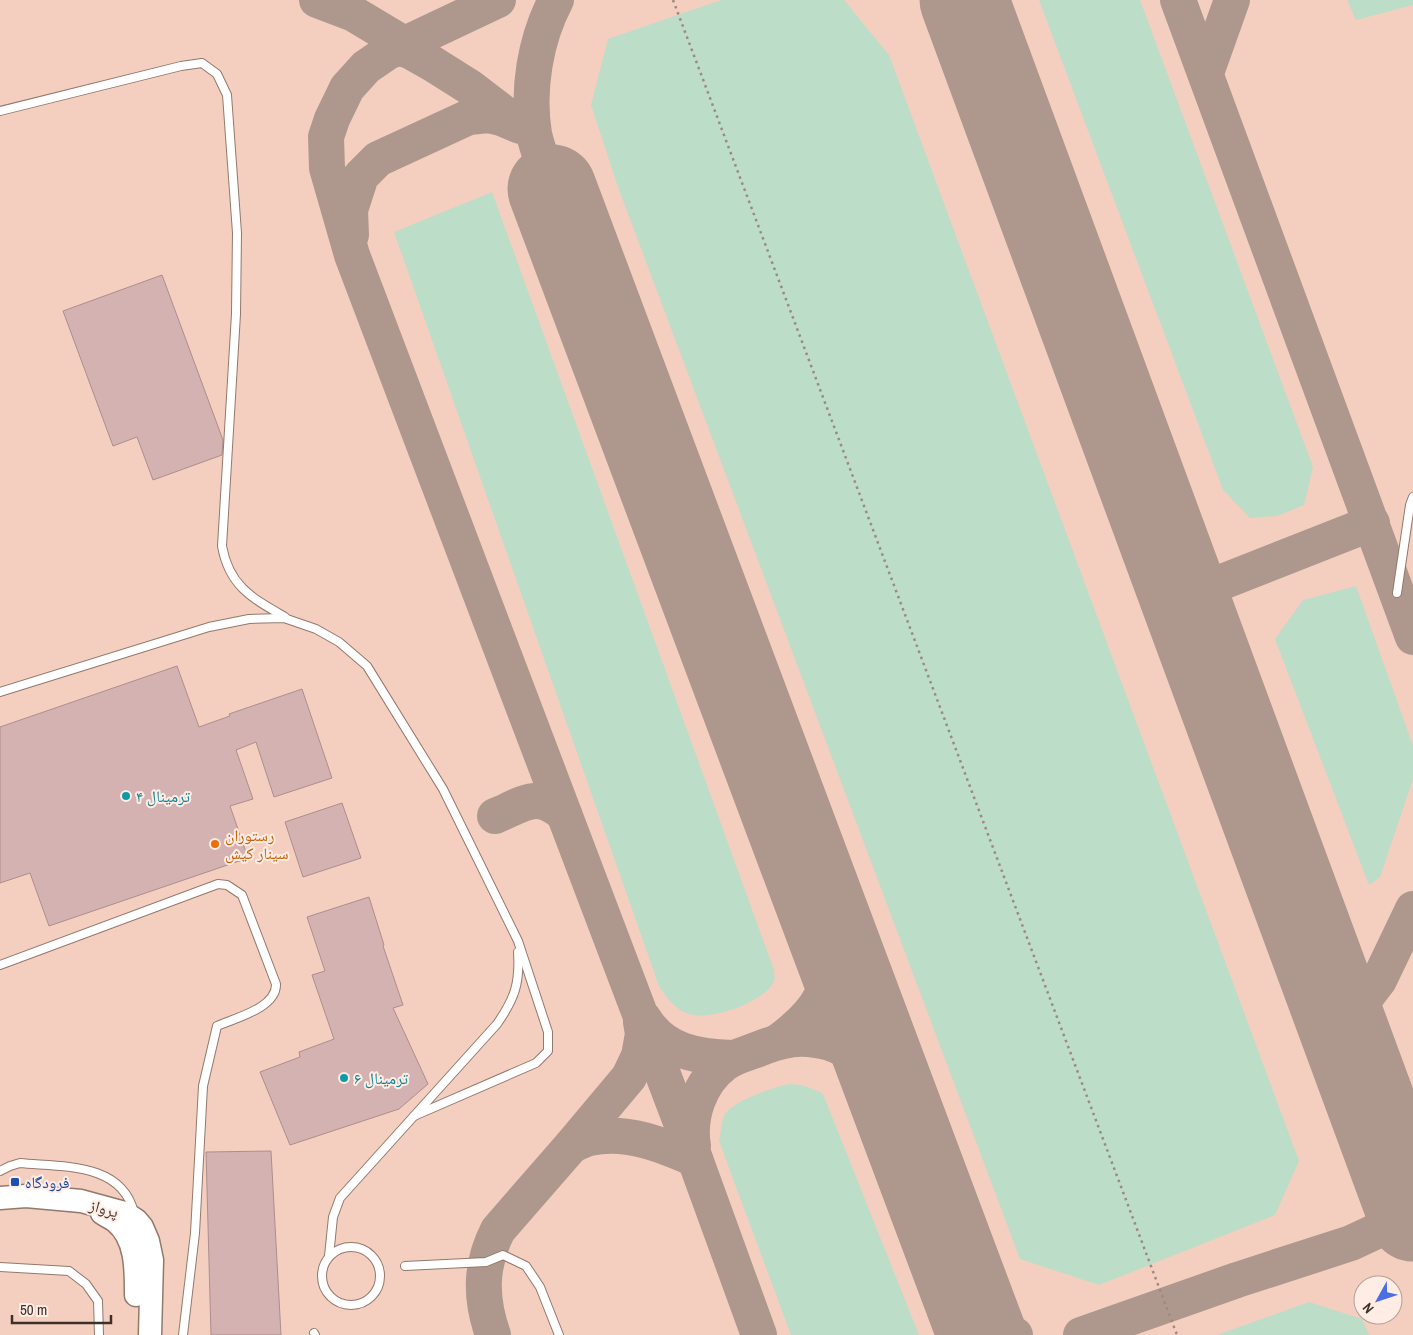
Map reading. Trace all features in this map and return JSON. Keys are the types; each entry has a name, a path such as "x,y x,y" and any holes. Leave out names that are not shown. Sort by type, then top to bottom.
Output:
{"main road":[{"path":"0,1198 26,1196 81,1201"},
{"name":"پرواز","path":"81,1201 125,1214 136,1220 142,1227 148,1241 152,1260 150,1335"},
{"name":"پرواز","path":"81,1201 116,1222 129,1240 135,1255 136,1335"}],"lane":[{"path":"0,111 181,66 202,63 217,74 227,95 237,233 236,314 222,546 225,562 233,577 246,592 259,602 291,620"},
{"path":"1397,593 1410,505 1413,497"},
{"path":"0,692 208,627 249,619 284,618 316,629 339,642 368,666 444,789 518,940 548,1032 548,1051 536,1063 414,1116"},
{"path":"0,965 218,884 227,885 242,895 276,984 276,991 273,998 266,1004 217,1026 202,1086 195,1233 184,1335"},
{"path":"329,1256 337,1250 346,1247 365,1251 373,1257 380,1275 379,1285 368,1301 359,1305 349,1306 340,1304 332,1299 322,1283 321,1273 329,1256 333,1217 340,1198 498,1024 514,994 520,974 518,940"},
{"path":"0,1171 20,1164 84,1169 103,1175 117,1184 126,1193 132,1204 136,1220"},
{"path":"405,1266 486,1262 503,1256 511,1259 526,1266 540,1287 559,1335"},
{"path":"0,1267 69,1271 86,1284 98,1301 99,1335"}],"path":[{"path":"673,0 1177,1335"}],"shaded area":[{"path":"0,0 1413,0 1413,1335 0,1335"}],"green space":[{"path":"721,0 844,0 889,55 1299,1161 1275,1215 1099,1285 1020,1259 618,187 591,105 608,39"},
{"path":"1039,0 1140,0 1313,467 1304,505 1277,516 1250,518 1223,490"},
{"path":"1347,0 1413,0 1413,5 1356,20"},
{"path":"492,192 774,970 774,981 769,989 749,1003 723,1012 699,1015 680,1010 659,986 394,232"},
{"path":"1356,586 1413,746 1413,779 1380,877 1369,885 1275,639 1303,600"},
{"path":"790,1084 807,1087 823,1094 919,1335 791,1335 719,1141 725,1114 730,1109 745,1099"},
{"path":"1309,1302 1353,1316 1353,1325 1365,1325 1369,1335 1217,1335"}],"building":[{"path":"162,275 223,440 222,455 153,480 137,437 113,446 63,311"},
{"name":"ترمینال ۴","path":"177,666 199,727 230,716 229,714 302,689 332,778 274,797 256,742 236,750 253,799 230,806 248,858 49,926 30,873 0,883 0,727"},
{"path":"342,803 361,858 303,877 285,822"},
{"path":"369,897 403,1005 393,1008 428,1084 399,1109 290,1145 260,1072 300,1057 299,1052 334,1039 312,975 325,971 307,917"},
{"path":"271,1151 281,1335 211,1335 206,1152"}],"taxiway":[{"path":"317,0 354,14 404,44"},
{"path":"498,0 388,52 366,67 347,88 332,119 326,137 327,168 352,255 695,1159 759,1335"},
{"path":"552,189 534,134 532,83 538,48 556,0"},
{"path":"1178,0 1413,637"},
{"path":"1206,73 1232,0"},
{"path":"393,49 400,48 410,51 433,64 471,88 514,121"},
{"path":"351,235 350,210 361,176 378,159 469,117 488,115 520,126"},
{"path":"1184,597 1372,523"},
{"path":"495,816 530,801 546,802 564,814"},
{"path":"1343,1027 1379,980 1413,909"},
{"path":"779,1041 804,1020 814,1009 821,997 830,970 831,937"},
{"path":"644,1019 661,1039 672,1046 695,1054 733,1058"},
{"path":"493,1335 486,1308 484,1282 488,1256 498,1230 629,1077 639,1056 643,1034 641,1022"},
{"path":"693,1146 692,1123 694,1112 708,1080 731,1059 775,1043 792,1039 810,1039 838,1046 861,1061 888,1086"},
{"path":"572,1145 604,1136 631,1137 657,1144 695,1159"},
{"path":"1081,1335 1237,1280 1351,1243 1413,1214"},
{"path":"970,1301 992,1323 1015,1335"}],"runway":[{"path":"964,0 1413,1217"},
{"path":"552,189 982,1335"}],"place":[{"name":"ترمینال ۴","path":"126,796"},
{"name":"رستوران سینار کیش","path":"215,844"},
{"name":"ترمینال ۶","path":"344,1078"},
{"name":"فرودگاه","path":"15,1182"}]}
